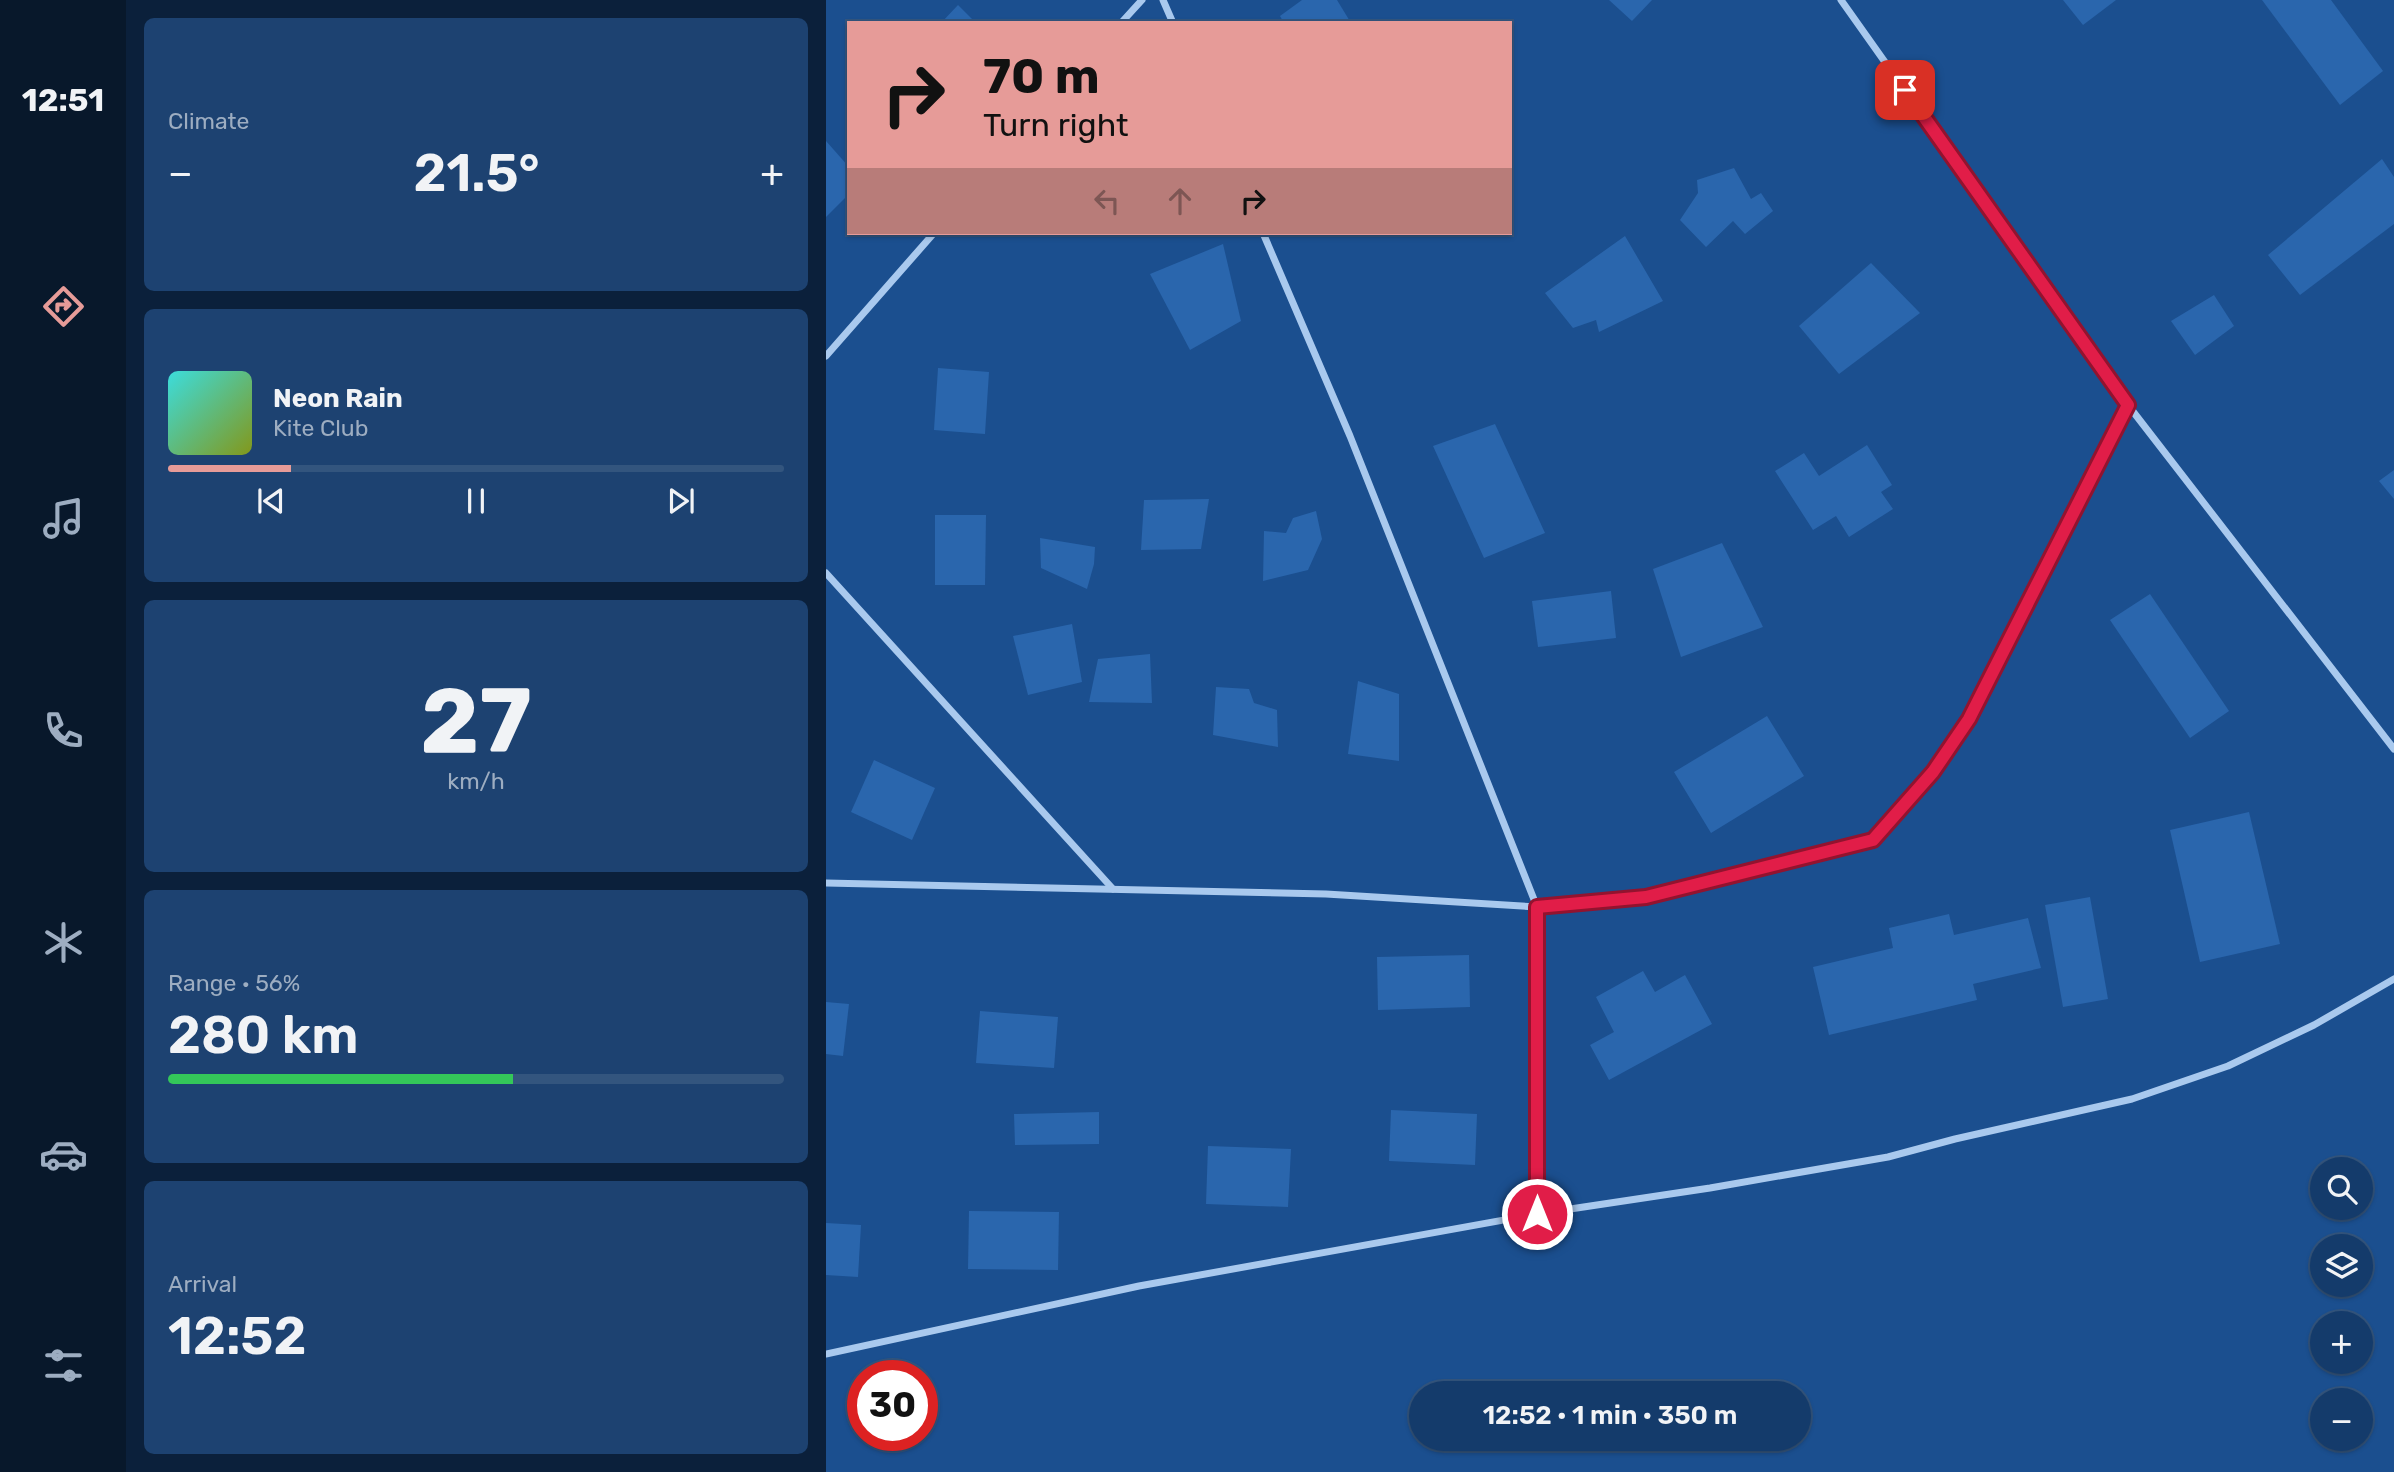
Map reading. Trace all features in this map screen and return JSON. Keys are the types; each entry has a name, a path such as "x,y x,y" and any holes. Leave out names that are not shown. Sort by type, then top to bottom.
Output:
{"street":[{"path":"1123,21 1142,0"},
{"path":"1163,0 1171,21"},
{"path":"1841,0 2128,405 2394,749"},
{"path":"826,356 932,235"},
{"path":"1264,235 1350,436 1537,907 1537,1214"},
{"path":"826,883 1326,894 1537,907 1646,897 1873,840 1933,772 1969,719 2128,405"},
{"path":"826,573 1113,889"},
{"path":"826,1354 1139,1286 1537,1214 1888,1157 2132,1099 2228,1066 2314,1025 2394,979"}],"building":[{"path":"1302,0 1337,0 1350,21 1283,21 1280,16"},
{"path":"1609,0 1652,0 1632,21"},
{"path":"2063,0 2116,0 2083,25"},
{"path":"2262,0 2331,0 2383,71 2340,105"},
{"path":"958,5 974,21 943,21"},
{"path":"826,141 847,165 847,196 826,217"},
{"path":"2382,159 2394,177 2394,224 2300,295 2268,255"},
{"path":"1734,168 1751,199 1761,193 1773,211 1745,234 1733,221 1706,247 1680,220 1698,193 1697,180"},
{"path":"1625,236 1663,301 1599,332 1596,320 1573,328 1545,293"},
{"path":"1223,244 1241,321 1190,350 1150,274"},
{"path":"1871,263 1920,313 1839,374 1799,326"},
{"path":"2214,295 2234,326 2195,355 2171,321"},
{"path":"938,368 989,372 985,434 934,430"},
{"path":"1495,424 1545,533 1484,558 1433,446"},
{"path":"1867,445 1892,485 1881,492 1893,509 1849,537 1836,516 1813,530 1775,471 1804,453 1819,476"},
{"path":"2394,470 2394,499 2379,481"},
{"path":"1209,499 1201,549 1141,550 1144,500"},
{"path":"1316,511 1322,539 1308,570 1263,581 1264,531 1286,533 1293,518"},
{"path":"935,515 986,515 985,585 935,585"},
{"path":"1040,538 1095,547 1094,564 1087,589 1041,568"},
{"path":"1722,543 1763,627 1681,657 1653,569"},
{"path":"1611,591 1616,638 1538,647 1532,601"},
{"path":"2150,594 2229,711 2190,738 2110,620"},
{"path":"1072,624 1082,682 1028,695 1013,636"},
{"path":"1150,654 1152,703 1089,702 1098,659"},
{"path":"1358,681 1399,694 1399,761 1348,754"},
{"path":"1216,687 1249,689 1254,703 1277,710 1278,747 1213,735"},
{"path":"1767,716 1804,776 1711,833 1674,772"},
{"path":"874,760 935,788 912,840 851,812"},
{"path":"2249,812 2280,944 2200,962 2170,830"},
{"path":"2090,897 2108,999 2063,1007 2045,905"},
{"path":"1949,914 1954,935 2028,918 2041,968 1973,984 1977,1000 1829,1035 1813,967 1893,948 1889,928"},
{"path":"1469,955 1470,1007 1378,1010 1377,957"},
{"path":"1643,971 1655,992 1685,975 1712,1024 1609,1080 1590,1045 1614,1032 1596,997"},
{"path":"826,1002 849,1004 843,1056 826,1054"},
{"path":"980,1011 1058,1017 1054,1068 976,1063"},
{"path":"1391,1110 1477,1114 1475,1165 1389,1161"},
{"path":"1099,1112 1099,1144 1015,1145 1014,1114"},
{"path":"1208,1146 1291,1149 1288,1207 1206,1204"},
{"path":"969,1211 1059,1212 1058,1270 968,1269"},
{"path":"826,1223 861,1225 858,1277 826,1275"}],"route":[{"path":"1537,1214 1537,907 1646,897 1873,840 1933,772 1969,719 2128,405 1905,90"}]}
